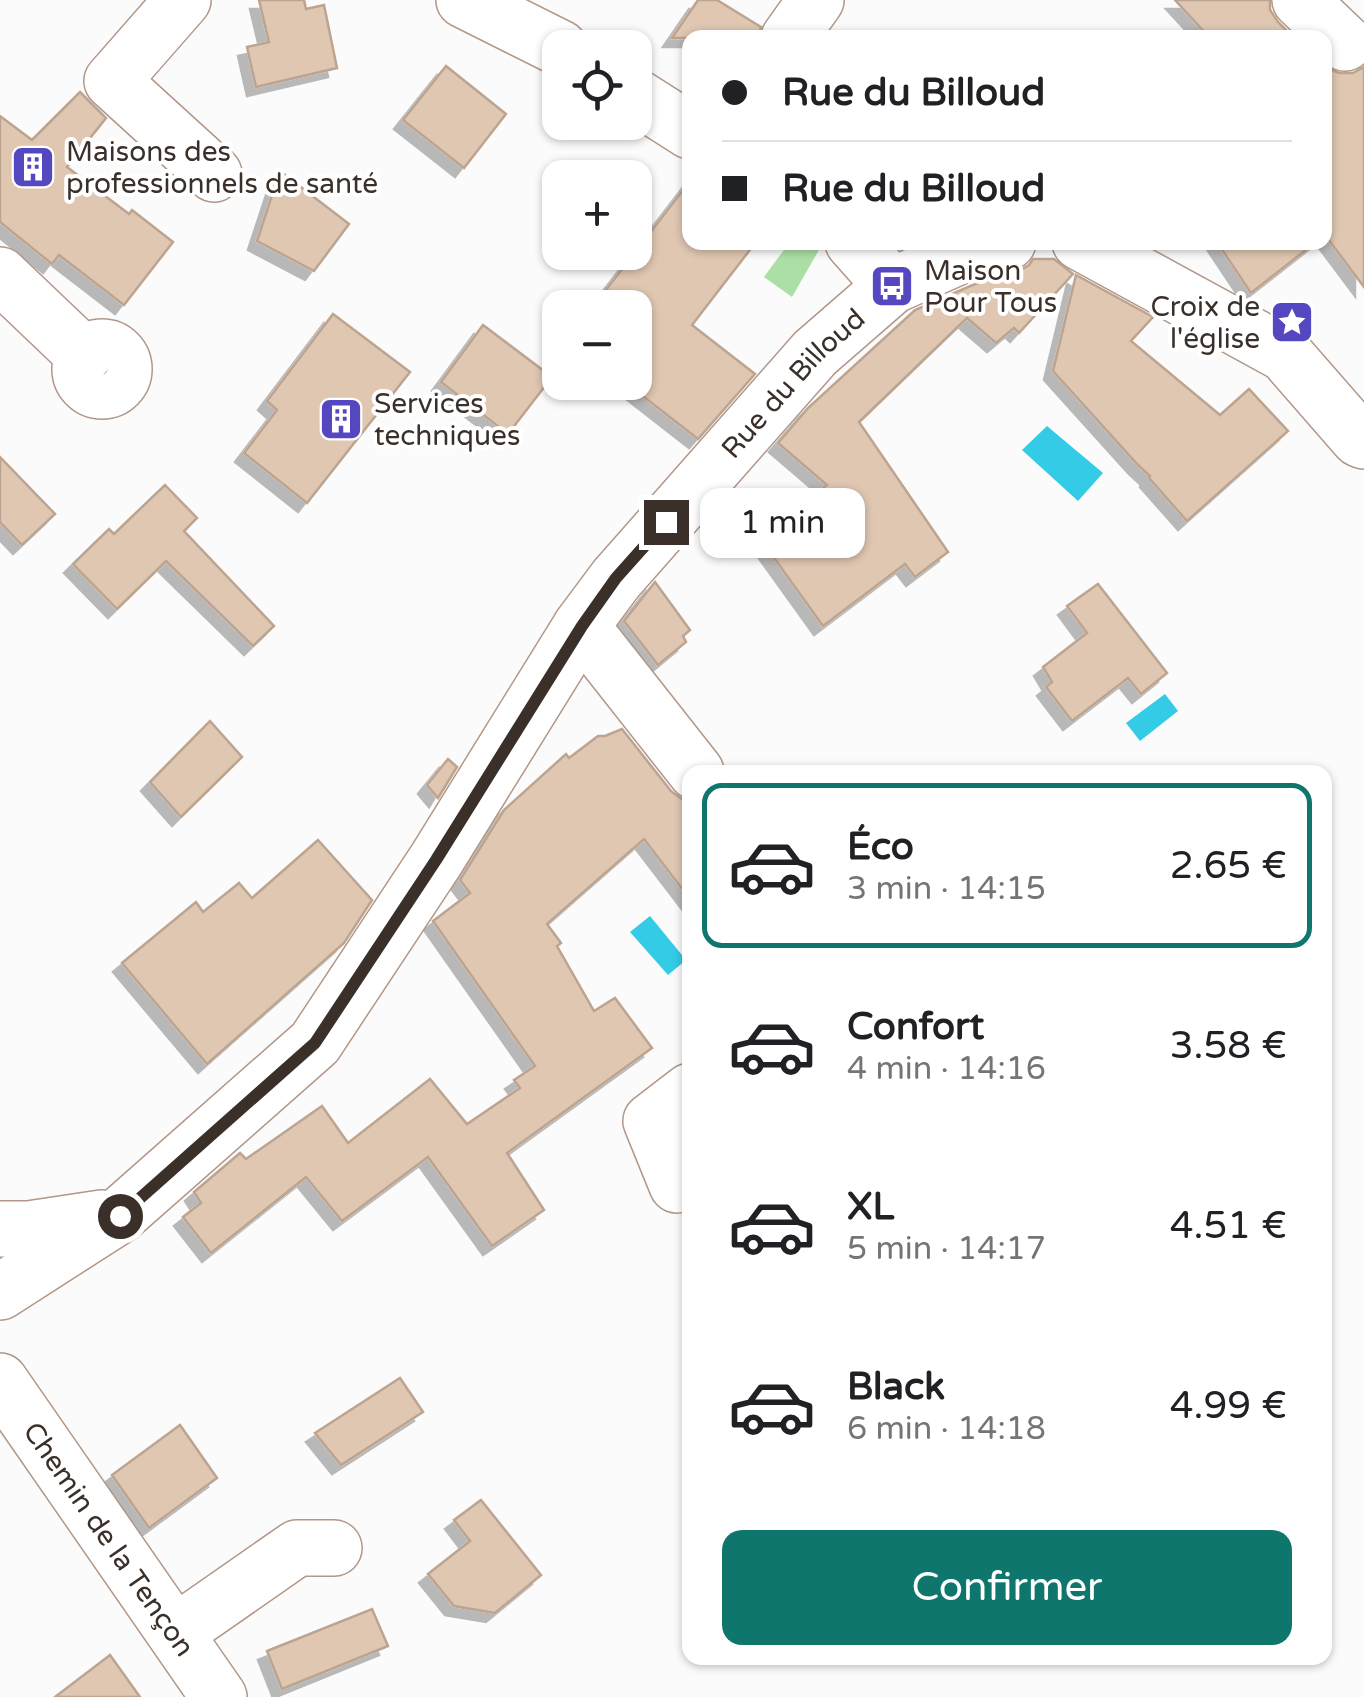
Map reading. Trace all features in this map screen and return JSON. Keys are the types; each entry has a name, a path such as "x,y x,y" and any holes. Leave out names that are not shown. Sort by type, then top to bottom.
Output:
{"street":[{"path":"182,0 112,81 214,174"},
{"path":"464,0 542,39"},
{"path":"795,30 816,0"},
{"path":"1300,0 1345,38"},
{"path":"652,107 682,126"},
{"path":"860,250 892,286"},
{"name":"Rue du Billoud","path":"120,1216 315,1043 616,578 814,353 892,286 979,250"},
{"path":"1095,250 1285,354 1364,442"},
{"path":"0,275 84,355"},
{"path":"582,626 691,765"},
{"path":"677,1185 652,1121 682,1097"},
{"path":"10,1216 120,1216"},
{"path":"1,1297 120,1216"},
{"name":"Chemin de la Tençon","path":"0,1381 219,1697"},
{"path":"174,1633 298,1548 334,1548"}],"green space":[{"path":"784,250 819,250 792,297 764,277"}],"water":[{"path":"1047,426 1103,473 1078,501 1022,450"},
{"path":"1165,694 1178,711 1140,741 1126,723"},
{"path":"650,916 682,955 682,963 668,975 630,932"}],"building":[{"path":"259,0 304,0 306,9 324,5 337,68 256,87 247,47 269,42"},
{"path":"698,0 717,0 761,27 682,30 682,38 672,38"},
{"path":"1175,0 1270,0 1270,10 1286,30 1203,30"},
{"path":"446,66 506,114 464,168 403,120"},
{"path":"1364,67 1364,287 1332,244 1332,70 1353,73"},
{"path":"80,92 106,118 67,167 173,242 124,305 59,255 52,264 0,222 0,116 32,140"},
{"path":"280,171 349,224 314,271 257,241"},
{"path":"682,191 682,250 750,250 692,325 755,374 698,439 648,400 652,400 652,290 606,290 621,270 652,270 652,230"},
{"path":"1222,250 1306,250 1251,293"},
{"path":"1033,259 1054,259 1073,274 1019,333 1014,328 996,343 967,318 859,422 948,552 915,577 905,564 823,626 759,537 827,485 778,443 808,408 915,310 975,284 1017,272"},
{"path":"1076,275 1153,317 1131,341 1220,415 1249,389 1288,431 1187,521 1053,371"},
{"name":"Services techniques","path":"333,314 410,372 307,503 244,453 277,410 267,401"},
{"path":"483,325 542,369 542,390 508,434 441,382"},
{"path":"0,457 55,514 22,545 0,522"},
{"path":"165,485 197,518 184,531 274,626 253,646 166,561 117,609 73,564 109,529 114,534"},
{"path":"655,582 690,630 683,636 686,642 658,665 624,621"},
{"path":"1098,584 1167,673 1141,694 1128,678 1072,721 1046,687 1052,682 1043,667 1087,633 1067,606"},
{"path":"210,721 242,757 181,817 150,782"},
{"path":"622,729 671,791 682,799 682,889 644,839 547,924 561,943 557,946 594,1011 615,998 652,1048 507,1153 544,1210 492,1246 428,1157 342,1221 306,1177 211,1253 183,1217 201,1203 194,1192 240,1153 246,1159 322,1106 348,1143 430,1079 467,1124 520,1088 514,1080 535,1066 433,921 470,893 460,880 504,810 566,754 569,758 598,736"},
{"path":"448,759 457,767 438,798 427,785"},
{"path":"318,840 372,900 344,943 207,1064 122,963 196,902 203,912 239,883 252,898"},
{"path":"400,1378 423,1412 341,1465 315,1433"},
{"path":"180,1425 217,1478 149,1528 112,1475"},
{"path":"481,1500 541,1575 495,1613 454,1606 428,1574 470,1541 454,1520"},
{"path":"372,1609 388,1646 282,1689 267,1651"},
{"path":"110,1655 140,1697 55,1697"}],"place":[{"name":"Maisons des professionnels de santé","path":"33,167"},
{"name":"Maison Pour Tous","path":"892,286"},
{"name":"Croix de l'église","path":"1292,322"},
{"name":"Services techniques","path":"341,419"}],"route":[{"path":"120,1216 315,1043 436,860 582,626 616,578 666,522"}]}
